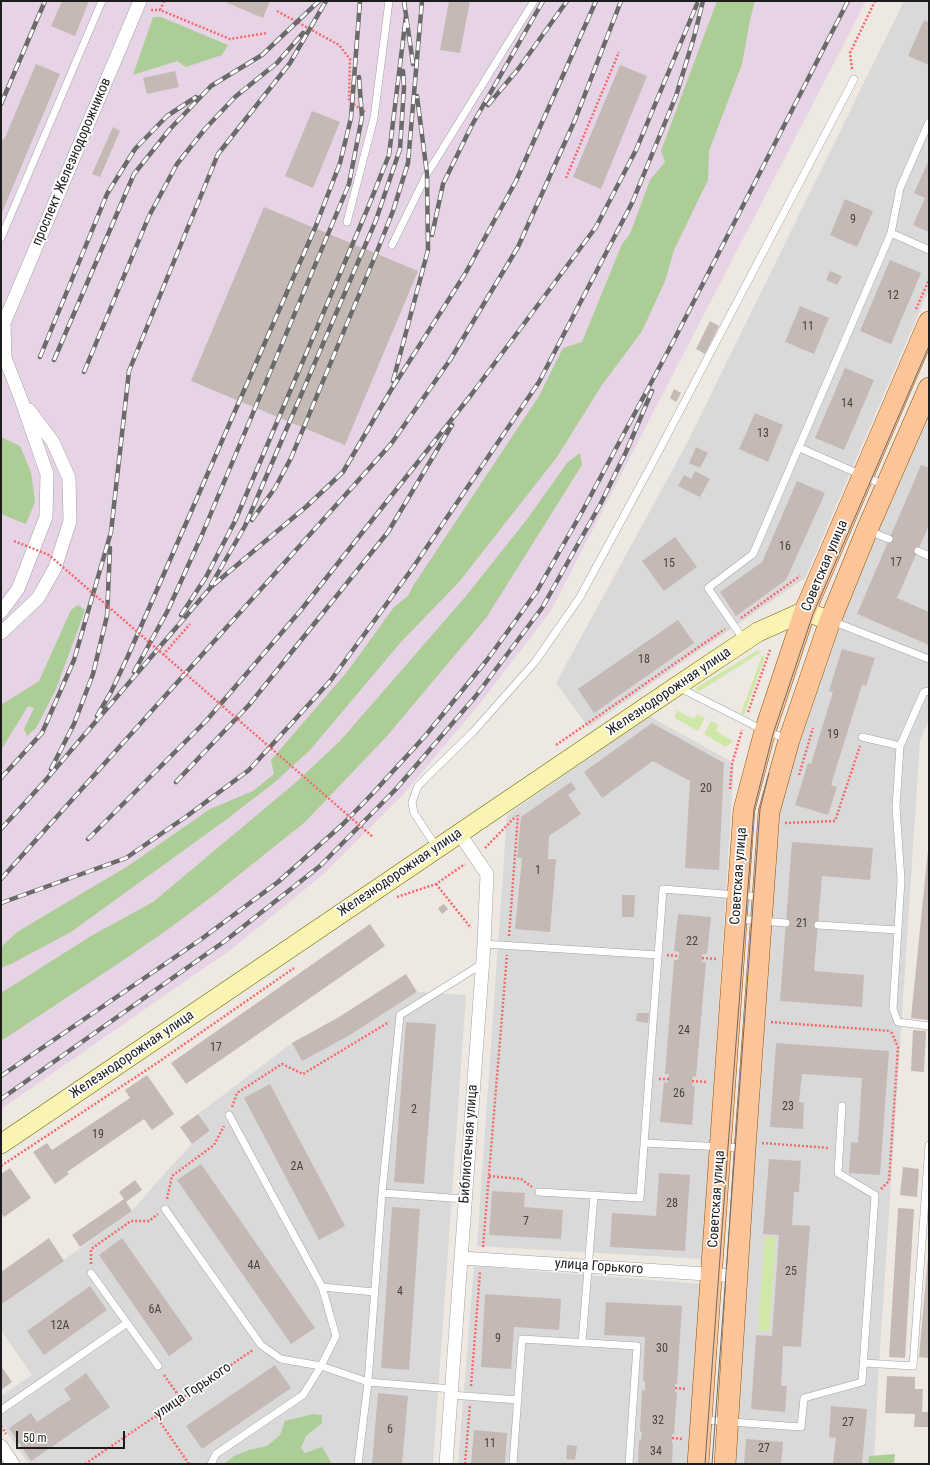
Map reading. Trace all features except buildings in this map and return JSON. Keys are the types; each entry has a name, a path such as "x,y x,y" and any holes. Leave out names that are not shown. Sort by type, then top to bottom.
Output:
{"main road":[{"name":"Советская улица","path":"698,1464 744,810 765,731 805,611 863,476 923,316"},
{"name":"Советская улица","path":"725,1464 737,1276 753,1149 763,897 769,812 789,740 830,621 867,530 929,388"},
{"name":"Железнодорожная улица","path":"1,1144 676,686 758,632 805,611"},
{"path":"805,611 830,621"}],"street":[{"name":"проспект Железнодорожников","path":"21,399 5,358 4,324 140,1"},
{"path":"1,612 18,589 46,517 47,474 21,399"},
{"path":"1,633 38,598 55,568 70,521 69,478 53,442 21,399"},
{"name":"Библиотечная улица","path":"446,1464 484,944 487,874 459,833"},
{"name":"улица Горького","path":"461,1258 737,1276"},
{"path":"1,1446 14,1464"}],"lane":[{"path":"1,238 102,1"},
{"path":"347,222 374,118 389,1"},
{"path":"392,244 427,174 534,1"},
{"path":"437,848 414,813 412,802 418,786 473,732 535,662 580,597 653,462 854,79"},
{"path":"745,641 708,588 753,554 800,448 891,233 900,188 929,122"},
{"path":"891,233 929,250"},
{"path":"800,448 886,486"},
{"path":"867,530 889,539"},
{"path":"918,551 929,556"},
{"path":"830,621 929,659"},
{"path":"676,686 765,731 789,740"},
{"path":"929,691 924,692 900,746 896,807 901,880 892,1009 898,1022 929,1026"},
{"path":"862,737 900,746"},
{"path":"539,1192 640,1198 663,889 763,897"},
{"path":"736,919 786,923"},
{"path":"818,925 897,930"},
{"path":"484,944 658,955"},
{"path":"358,1464 368,1382 382,1193 400,1015 482,964"},
{"path":"701,1420 801,1427 804,1398 862,1382 875,1195 838,1173 842,1106"},
{"path":"211,1464 216,1454 303,1395 321,1366 336,1336 322,1288 229,1115"},
{"path":"644,1143 753,1149"},
{"path":"864,1363 913,1366 929,1145"},
{"path":"382,1193 465,1199"},
{"path":"582,1342 594,1195"},
{"path":"165,1209 261,1345 281,1359 321,1366 368,1382 451,1392 470,1397 518,1400"},
{"path":"91,1273 158,1366"},
{"path":"322,1288 374,1292"},
{"path":"1,1410 127,1323"},
{"path":"513,1464 522,1339 638,1346 629,1464"}],"path":[{"path":"164,1 160,10 230,39 267,33"},
{"path":"854,79 850,53 875,1"},
{"path":"277,11 339,45 350,59 349,100 374,118"},
{"path":"566,178 619,52"},
{"path":"923,316 929,280"},
{"path":"14,541 49,556 373,837"},
{"path":"556,745 799,578 802,570"},
{"path":"163,655 190,624"},
{"path":"798,777 815,724"},
{"path":"785,823 835,821 862,737"},
{"path":"465,1464 518,815"},
{"path":"784,830 787,815"},
{"path":"394,898 436,884 475,857"},
{"path":"436,884 484,944"},
{"path":"702,958 719,959"},
{"path":"1,1166 157,1063 298,965"},
{"path":"91,1273 91,1249 131,1221 149,1221 165,1209 172,1176 214,1145 229,1115 237,1093 282,1064 303,1074 400,1015"},
{"path":"770,1029 770,1022 891,1031 898,1047 890,1182 875,1195"},
{"path":"692,1081 710,1083"},
{"path":"753,1149 762,1143 839,1149"},
{"path":"489,1176 521,1179 539,1192"},
{"name":"улица Горького","path":"85,1464 261,1345"},
{"path":"158,1366 181,1399"},
{"path":"675,1388 689,1389"},
{"path":"156,1416 189,1464"},
{"path":"672,1438 685,1439"}],"shaded area":[{"path":"1,1 866,1 550,612 481,702 403,795 326,872 233,948 1,1109"},
{"path":"904,1 929,1 929,289 805,578 588,727 556,683 686,445"},
{"path":"929,401 929,720 920,740 878,1381 874,1464 731,1464 773,821 828,643"},
{"path":"649,716 734,763 703,1259 477,1246 507,815"},
{"path":"417,992 466,995 433,1464 29,1464 1,1424 1,1396 32,1375 1,1330 1,1305 132,1211 192,1144 210,1132 198,1114 292,1043 302,1060 350,1035"},
{"path":"474,1266 702,1284 690,1464 458,1464"}],"green space":[{"path":"717,1 755,1 742,64 709,151 708,180 674,250 665,281 642,331 602,385 557,457 459,582 401,642 310,750 275,782 227,819 71,932 1,968 1,947 17,932 128,866 210,809 253,791 274,774 271,760 347,672 394,607 408,596 413,586 539,396 563,348 582,342 622,244 630,234 650,180 665,162 661,151"},
{"path":"153,17 161,17 228,45 222,55 186,67 177,61 133,75"},
{"path":"1,437 20,446 31,472 35,502 26,524 1,514"},
{"path":"580,453 582,465 486,618 387,736 305,822 210,898 167,930 1,1041 1,993 91,936 153,902 294,784 340,741 466,596 528,518 567,463"},
{"path":"78,605 85,610 56,689 36,728 27,736 24,729 34,708 28,706 1,750 1,705 39,681 71,610"},
{"path":"758,650 760,653 698,692 696,688"},
{"path":"762,656 765,657 744,715 741,713"},
{"path":"676,710 694,719 697,714 705,718 698,731 675,718"},
{"path":"711,721 719,725 716,731 733,741 726,747 704,734"},
{"path":"765,1236 776,1237 769,1331 758,1331"},
{"path":"313,1414 322,1415 322,1423 306,1436 301,1448 305,1453 322,1447 332,1464 224,1464 234,1456 249,1450 267,1446 280,1435 285,1421"},
{"path":"895,1454 894,1464 868,1464 869,1456"}],"tram line":[{"path":"705,1464 754,809 773,734 813,614 929,346"},
{"path":"712,1464 760,809 769,773"}],"railway":[{"path":"1,104 45,1"},
{"path":"54,360 134,174 170,129 211,86 262,55 319,1"},
{"path":"1,778 42,733 74,660 111,532 129,371 218,154 290,63 326,1"},
{"path":"97,716 111,692 128,656 315,228 340,163 351,118 360,1"},
{"path":"404,1 413,64"},
{"path":"252,520 275,488 291,458 393,211 408,163 422,1"},
{"path":"432,235 443,184 472,125 543,1"},
{"path":"488,105 519,68 567,1"},
{"path":"1,829 44,782 211,587 307,506 343,472 391,390 465,274 516,181 596,1"},
{"path":"1,879 391,444 450,360 518,247 575,120 621,1"},
{"path":"1,903 126,858 187,816 249,770 331,680 412,569 539,382 632,203 676,96 703,1"},
{"path":"1,1076 200,940 278,882 343,824 374,792 426,735 487,660 537,591 583,510 674,340 848,1"},
{"path":"88,839 206,721 301,610 471,395 596,227 636,150 697,4"},
{"path":"181,615 206,577 235,521 389,155 406,16"},
{"path":"84,372 149,216 177,164 205,129 235,97 277,63 303,33"},
{"path":"211,585 245,526 376,220 400,149 404,87 403,71"},
{"path":"134,672 168,610 201,537 349,184 362,117 359,77"},
{"path":"393,381 428,250 427,174 417,96"},
{"path":"40,357 107,194 135,149 167,116 196,97"},
{"path":"1,1099 225,941 320,866 396,789 475,697 542,608 600,505 626,452 652,391"},
{"path":"176,782 249,705 388,532 452,425"},
{"path":"51,769 74,724 93,674 107,616 110,548"}]}
